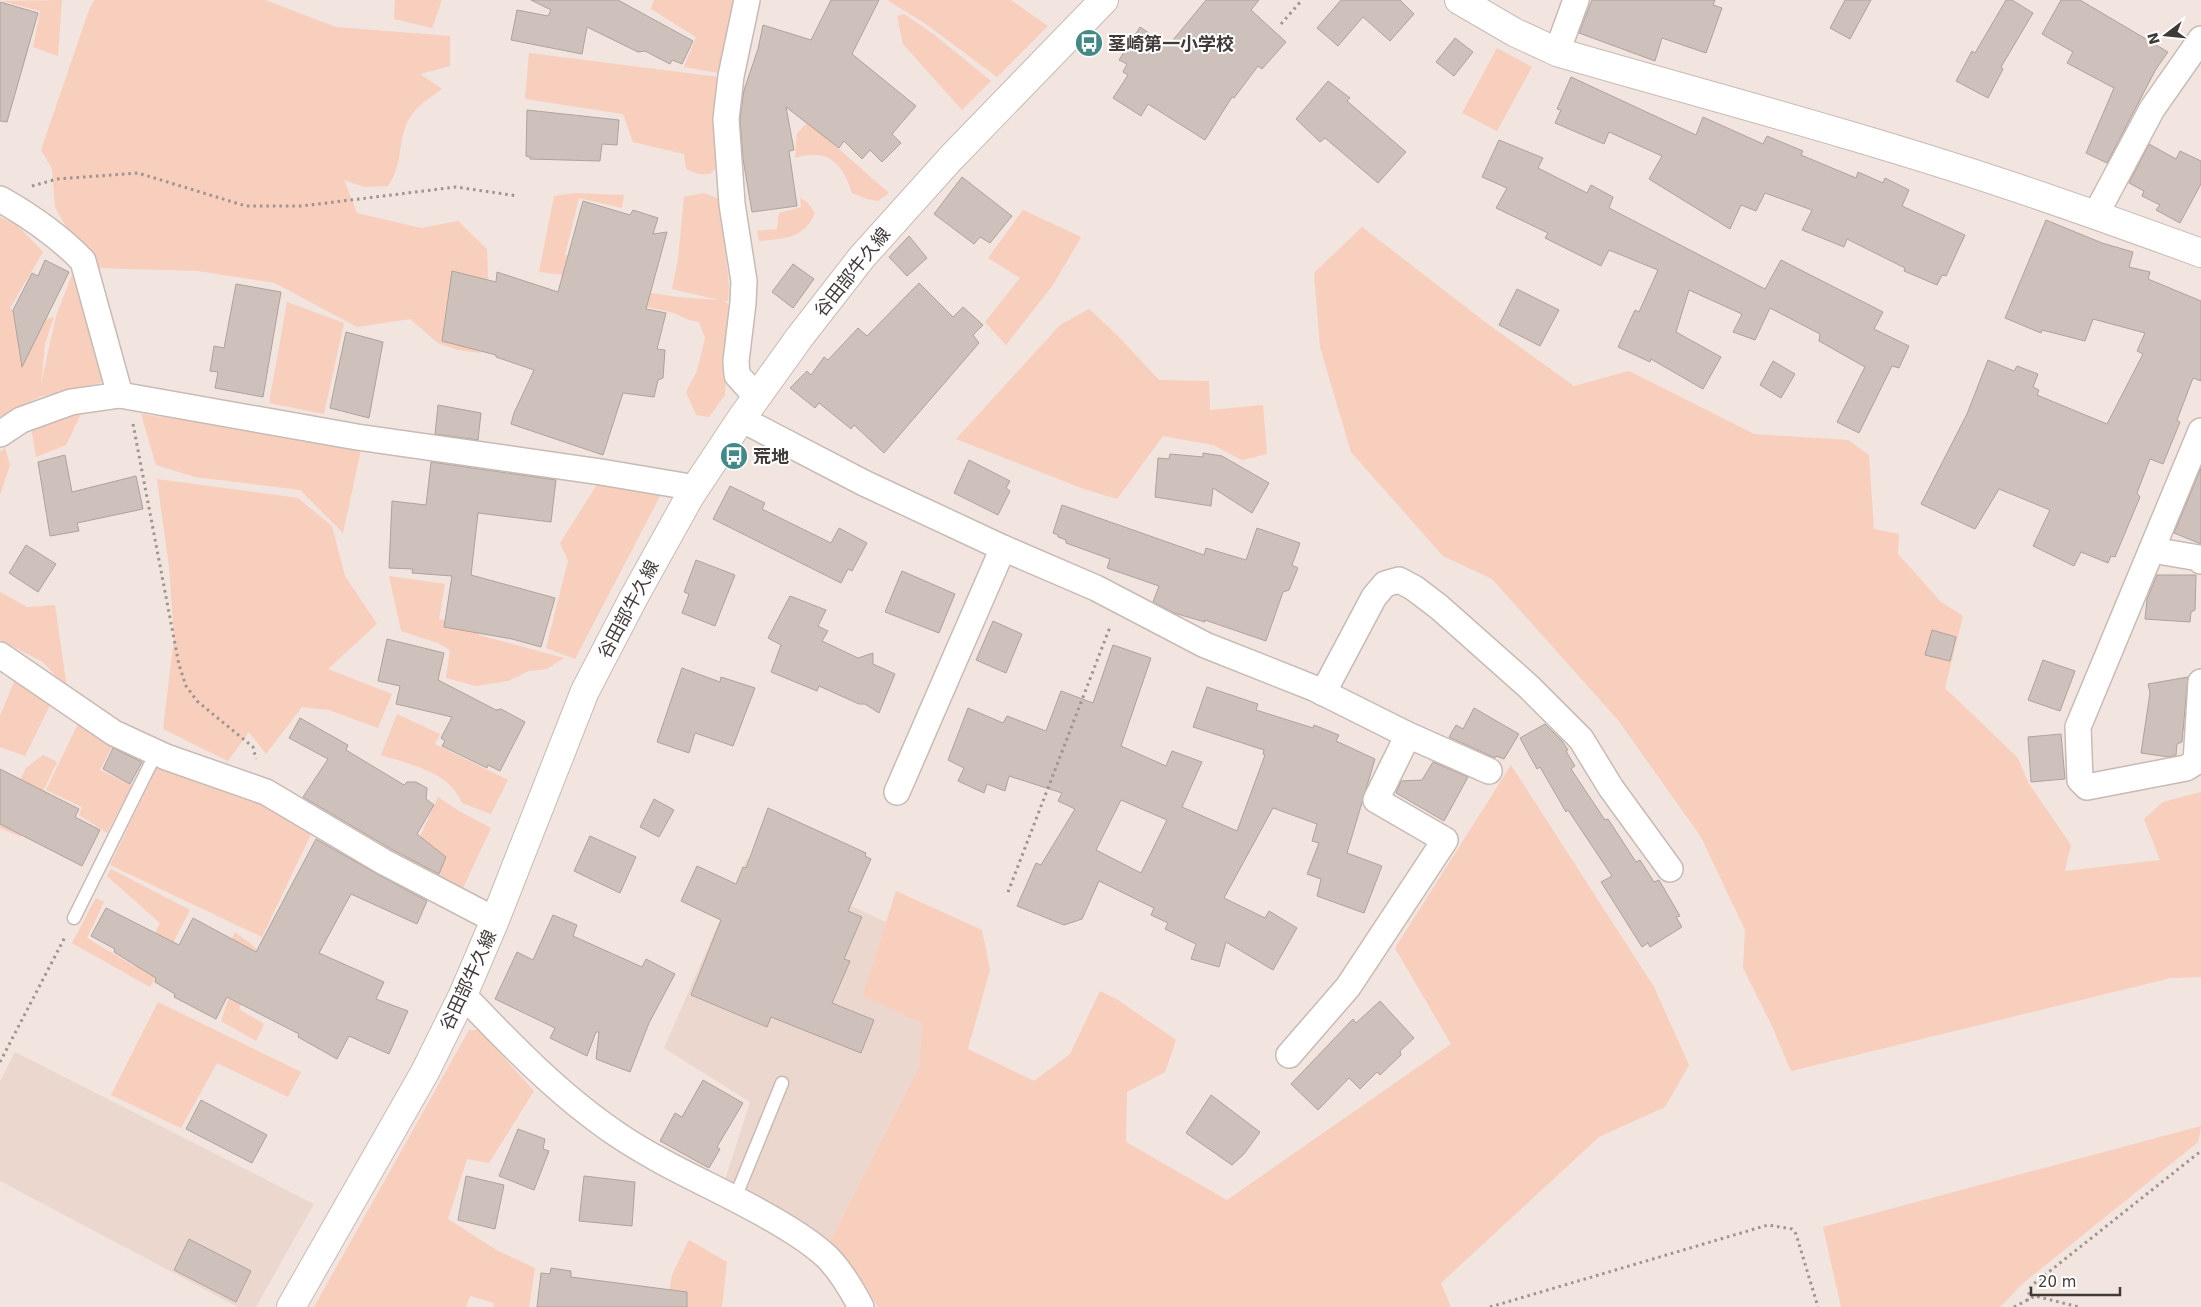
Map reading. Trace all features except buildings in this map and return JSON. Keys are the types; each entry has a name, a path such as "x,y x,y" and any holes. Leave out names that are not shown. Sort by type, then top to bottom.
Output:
{"main road":[{"name":"谷田部牛久線","path":"291,1307 425,1072 463,996 585,691 634,596 696,488 741,419 800,338 878,237 951,158 1104,0"},
{"path":"1458,0 1514,32 1557,52 1894,149 2096,214 2201,253"}],"street":[{"path":"747,0 731,76 726,119 732,204 744,281 736,361 737,374 757,397"},
{"path":"1557,52 1576,0"},
{"path":"2096,214 2152,109 2201,39"},
{"path":"1,199 45,227 68,245 83,261 124,396"},
{"path":"0,434 21,420 71,402 124,396 357,437 601,472 696,488"},
{"path":"741,419 864,483 1003,548 1096,588 1205,645 1323,693 1408,735 1489,771"},
{"path":"2201,431 2078,728 2080,780 2087,787 2186,768 2196,762 2201,682"},
{"path":"897,792 1003,548"},
{"path":"2152,550 2199,558 2201,561"},
{"path":"1323,693 1374,597 1385,584 1399,580 1414,588 1439,607 1529,687 1581,739 1611,788 1670,868"},
{"path":"0,655 114,733 156,753 266,792 384,862 495,920"},
{"path":"1289,1054 1348,987 1445,840 1376,800 1408,735"},
{"path":"463,996 545,1078 616,1134 640,1149 735,1198 808,1240 828,1258 848,1284 862,1307"}],"lane":[{"path":"74,918 156,753"},
{"path":"735,1198 782,1083"}],"path":[{"path":"1281,24 1302,0"},
{"path":"1,199 30,187 57,179 138,173 246,206 302,206 456,187 518,196"},
{"path":"124,396 170,620 186,686 197,701 253,747 266,792"},
{"path":"1008,892 1114,615 1117,600"},
{"path":"0,1062 74,918"},
{"path":"2027,1301 2031,1286 2201,1151"},
{"path":"1490,1307 1768,1225 1779,1225 1792,1229 1796,1234 1818,1307"},
{"path":"2014,1307 2035,1296 2079,1307"}],"shaded area":[{"path":"62,0 58,56 33,47 40,11 1,1"},
{"path":"94,0 265,0 336,27 450,36 450,66 420,74 442,89 421,104 409,119 396,171 388,186 364,187 344,180 357,213 421,228 458,221 487,249 489,299 481,353 458,350 438,343 410,319 357,327 275,283 198,271 96,268 69,232 55,207 52,169 41,150"},
{"path":"395,0 442,0 432,28 394,19"},
{"path":"654,0 735,0 719,73 684,67 696,37 651,9"},
{"path":"887,0 1011,0 1048,26 997,77 926,24"},
{"path":"904,14 932,33 991,81 962,110 903,44 897,16"},
{"path":"1497,48 1532,67 1497,131 1462,113"},
{"path":"529,53 719,77 713,115 716,168 710,174 698,174 686,169 684,154 633,142 623,114 525,99"},
{"path":"808,122 889,193 878,201 867,199 852,193 844,173 832,160 816,155 795,158 797,133"},
{"path":"574,193 624,195 622,208 579,198 565,255 652,282 650,286 539,272 554,196"},
{"path":"704,193 719,199 729,284 728,301 725,301 729,306 725,395 709,417 696,415 686,392 697,371 705,338 699,322 689,320 674,313 613,299 582,282 677,297 719,300 672,289 678,259 684,197"},
{"path":"800,198 807,202 815,213 805,228 785,238 759,241 757,231 777,229 779,213 801,207"},
{"path":"1023,210 1081,237 1053,285 1006,345 985,322 1020,278 988,258"},
{"path":"0,217 17,225 43,252 10,308 32,323 54,317 45,344 41,384 56,316 75,267 109,373 100,383 39,397 0,417"},
{"path":"1362,227 1485,322 1574,386 1629,371 1754,434 1848,440 1869,455 1874,529 1899,534 1898,554 1941,602 1963,616 1945,688 2018,758 2029,784 2071,845 2065,871 2160,860 2144,819 2163,802 2201,792 2201,977 2171,978 1791,1071 1772,1026 1743,968 1745,930 1701,837 1618,720 1492,579 1443,556 1351,452 1320,347 1314,273"},
{"path":"287,302 344,323 324,414 269,403"},
{"path":"1089,309 1118,336 1159,380 1209,381 1210,410 1263,405 1267,454 1242,460 1213,445 1163,436 1117,499 1084,489 956,439 1060,325"},
{"path":"82,412 66,445 36,457 31,426"},
{"path":"141,414 362,445 343,533 300,490 195,477 156,465"},
{"path":"5,448 10,465 0,495 0,452"},
{"path":"157,479 298,498 332,526 345,576 377,624 328,669 392,694 378,728 329,710 302,707 266,754 249,732 228,761 163,729 174,638 169,567"},
{"path":"600,480 659,488 660,496 575,659 546,648 568,561 560,543"},
{"path":"389,576 445,584 439,619 479,627 479,635 564,658 547,669 529,671 508,681 476,686 446,678 450,650 438,643 401,631"},
{"path":"0,592 27,607 55,605 67,688 43,662 0,640"},
{"path":"16,677 52,701 25,756 0,747 0,716"},
{"path":"397,714 440,734 435,744 508,780 491,814 462,803 456,792 448,784 428,771 381,755"},
{"path":"79,722 114,743 100,770 132,785 107,833 79,815 82,807 46,790"},
{"path":"43,755 57,762 21,837 0,828 0,824 26,768"},
{"path":"159,763 254,793 314,828 262,937 110,865"},
{"path":"1511,765 1654,987 1689,1065 1665,1107 1599,1137 1441,1283 1451,1307 878,1307 858,1274 829,1243 919,1067 922,1023 862,996 896,891 982,930 990,970 968,1049 1034,1081 1070,1054 1100,991 1118,1000 1176,1040 1165,1072 1127,1092 1126,1142 1227,1200 1451,1044 1395,948"},
{"path":"438,797 491,828 462,890 408,863"},
{"path":"747,858 886,922 862,996 922,1023 919,1067 829,1243 725,1180 750,1102 664,1048"},
{"path":"111,869 190,910 150,987 72,943 96,898 104,902 87,938 134,966 141,964 160,923 107,876"},
{"path":"235,932 255,947 263,960 239,1009 264,1024 256,1041 221,1021 229,997 210,985"},
{"path":"158,1002 301,1072 288,1097 217,1063 181,1128 111,1095"},
{"path":"469,1030 479,1030 534,1091 489,1163 467,1159 448,1219 498,1251 535,1268 529,1307 493,1307 494,1303 470,1296 466,1307 314,1307"},
{"path":"15,1052 314,1204 256,1307 238,1307 0,1181 0,1081"},
{"path":"2201,1126 2198,1142 2021,1285 2000,1307 1841,1307 1823,1227"},
{"path":"689,1240 727,1262 722,1307 667,1307 672,1275"}],"place":[{"name":"茎崎第一小学校","path":"1089,43"},
{"name":"荒地","path":"734,456"}]}
